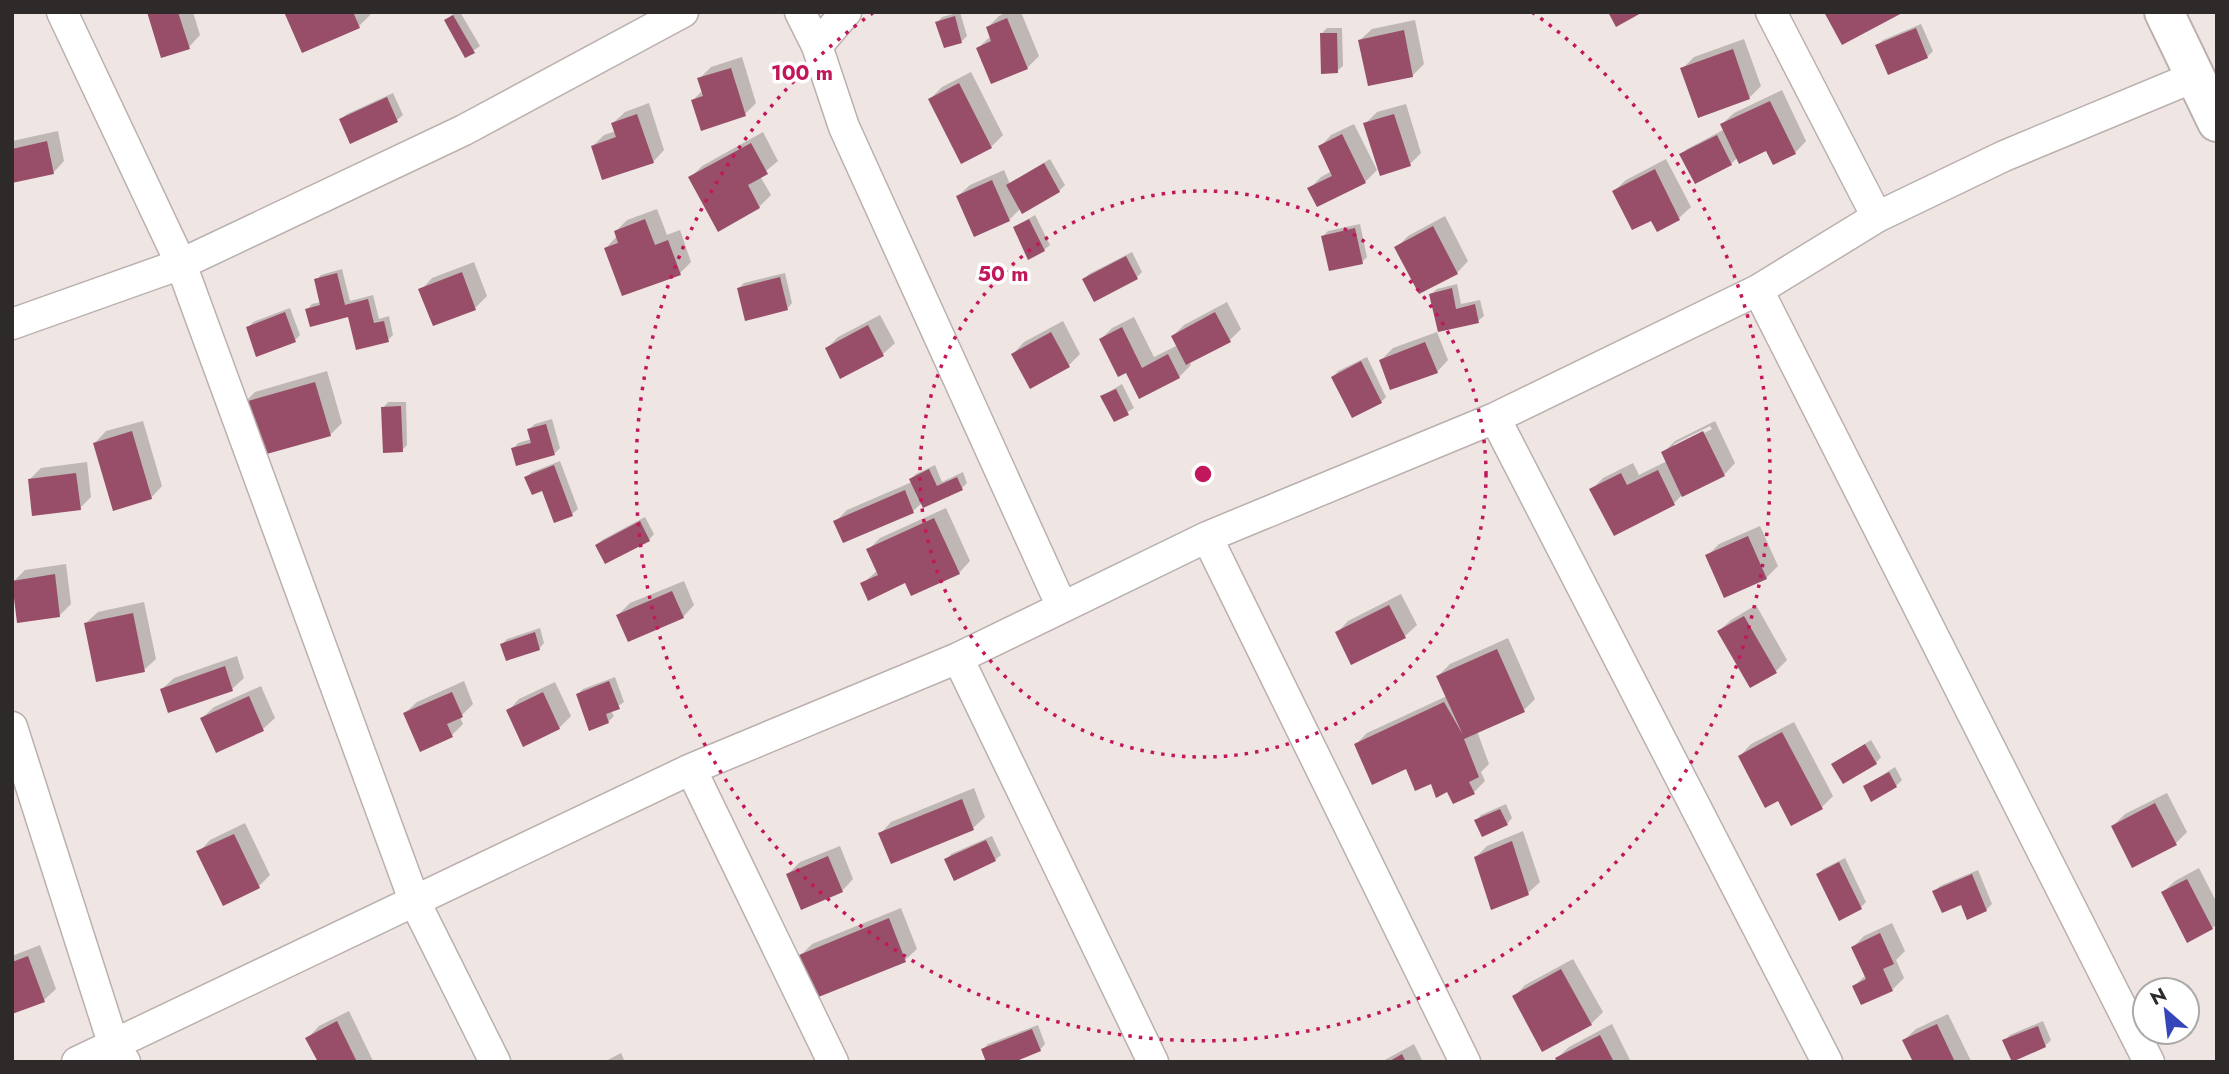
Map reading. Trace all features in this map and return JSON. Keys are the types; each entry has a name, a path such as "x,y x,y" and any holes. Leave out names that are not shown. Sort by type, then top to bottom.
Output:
{"street":[{"path":"62,12 180,264 414,900 495,1062"},
{"path":"12,324 180,264 464,130 683,12"},
{"path":"800,12 817,46 844,127 1062,607"},
{"path":"817,46 846,12"},
{"path":"1771,12 1877,217"},
{"path":"2164,12 2217,122"},
{"path":"77,1062 119,1053 414,900 691,769 958,658 1208,537 1496,418 1758,290 1877,217 2004,156 2194,77"},
{"path":"1758,290 2149,1062"},
{"path":"1496,418 1827,1062"},
{"path":"1208,537 1465,1062"},
{"path":"958,658 1153,1062"},
{"path":"12,727 119,1053"},
{"path":"691,769 833,1062"}],"building":[{"path":"147,12 178,12 190,49 161,58"},
{"path":"284,12 353,12 360,28 302,53"},
{"path":"1608,12 1643,12 1616,27"},
{"path":"1824,12 1904,12 1842,45"},
{"path":"453,15 475,53 465,58 444,20"},
{"path":"955,16 962,43 944,48 935,22"},
{"path":"1007,18 1028,69 991,84 976,48 991,41 986,27"},
{"path":"1916,28 1928,58 1888,75 1875,45"},
{"path":"1404,30 1413,77 1368,86 1358,40"},
{"path":"1320,33 1337,33 1338,73 1321,74"},
{"path":"1733,49 1750,99 1698,118 1680,68"},
{"path":"731,68 746,116 701,131 691,100 703,96 697,78"},
{"path":"959,83 992,148 961,164 928,99"},
{"path":"387,97 398,122 350,144 339,119"},
{"path":"1770,101 1796,154 1773,165 1766,151 1739,164 1720,124"},
{"path":"637,114 654,163 602,180 591,146 616,137 611,123"},
{"path":"1394,114 1411,166 1380,176 1363,123"},
{"path":"1342,134 1366,183 1317,207 1307,188 1332,176 1318,146"},
{"path":"1717,135 1732,165 1695,184 1679,154"},
{"path":"47,141 54,174 12,183 12,149"},
{"path":"751,143 768,174 748,185 760,208 718,232 688,177"},
{"path":"1044,163 1060,192 1022,214 1006,185"},
{"path":"1655,169 1680,220 1657,232 1651,221 1632,230 1612,191"},
{"path":"992,180 1010,221 974,237 956,196"},
{"path":"645,219 655,245 668,240 681,275 622,296 604,248 618,243 614,231"},
{"path":"1029,219 1045,251 1028,260 1013,227"},
{"path":"1433,226 1458,274 1419,294 1394,247"},
{"path":"1355,228 1363,264 1329,271 1321,236"},
{"path":"1126,256 1138,279 1094,302 1082,279"},
{"path":"462,272 476,310 433,326 418,289"},
{"path":"337,273 345,305 368,299 374,323 384,321 389,342 356,350 348,317 310,327 305,309 320,305 314,279"},
{"path":"780,277 788,310 745,321 737,288"},
{"path":"1452,288 1456,309 1475,304 1479,323 1438,332 1429,294"},
{"path":"285,312 296,342 256,357 246,327"},
{"path":"1215,312 1231,342 1186,365 1171,336"},
{"path":"868,325 884,356 840,379 825,348"},
{"path":"1122,327 1142,368 1168,354 1180,378 1139,399 1126,373 1118,377 1099,339"},
{"path":"1051,332 1070,367 1030,389 1011,354"},
{"path":"1425,342 1438,373 1390,390 1379,360"},
{"path":"1361,361 1382,403 1352,418 1331,377"},
{"path":"315,382 331,436 256,457 241,403"},
{"path":"1116,389 1129,415 1114,422 1100,396"},
{"path":"401,406 403,452 383,453 381,407"},
{"path":"546,424 555,455 516,466 511,448 531,443 527,429"},
{"path":"132,431 152,499 113,511 93,443"},
{"path":"1703,431 1725,476 1682,497 1661,452"},
{"path":"554,465 573,516 554,523 542,491 532,495 524,477"},
{"path":"929,469 937,486 957,477 963,490 923,508 909,479"},
{"path":"1658,470 1675,505 1614,536 1589,489 1621,473 1627,485"},
{"path":"76,473 81,510 32,516 28,479"},
{"path":"905,490 914,513 843,543 833,521"},
{"path":"934,518 960,574 911,596 905,583 868,601 860,583 878,575 866,549"},
{"path":"640,521 650,541 605,564 595,545"},
{"path":"1748,536 1767,579 1724,598 1705,555"},
{"path":"55,574 60,617 17,623 12,581"},
{"path":"672,591 684,618 628,642 616,615"},
{"path":"1389,605 1406,638 1351,665 1335,632"},
{"path":"133,613 145,672 96,682 84,623"},
{"path":"1744,616 1777,673 1750,688 1717,631"},
{"path":"535,632 540,650 506,661 500,644"},
{"path":"1497,649 1525,712 1464,739 1479,777 1469,782 1475,794 1453,804 1447,792 1436,798 1431,784 1415,791 1406,769 1372,785 1354,744 1444,702 1463,735 1436,676"},
{"path":"225,666 233,691 168,713 160,689"},
{"path":"609,681 620,709 606,714 609,723 589,731 576,694"},
{"path":"452,692 463,717 447,724 453,737 420,752 403,713"},
{"path":"543,692 560,729 523,747 506,710"},
{"path":"249,696 264,731 216,753 200,718"},
{"path":"1782,732 1823,809 1791,826 1778,801 1765,808 1738,756"},
{"path":"1865,744 1877,764 1843,784 1831,764"},
{"path":"1889,772 1897,787 1871,802 1863,786"},
{"path":"962,799 974,830 891,864 878,833"},
{"path":"2155,803 2177,845 2132,868 2111,826"},
{"path":"1500,809 1508,825 1482,837 1474,820"},
{"path":"234,834 260,888 223,906 196,851"},
{"path":"986,840 996,861 954,881 944,859"},
{"path":"1512,841 1529,895 1491,910 1474,857"},
{"path":"828,856 843,892 801,910 786,874"},
{"path":"1839,862 1862,909 1839,921 1816,874"},
{"path":"1972,874 1987,911 1967,920 1961,905 1942,913 1932,891"},
{"path":"2187,879 2213,929 2187,943 2161,892"},
{"path":"889,918 906,962 816,998 799,955"},
{"path":"1880,933 1894,964 1883,969 1893,991 1861,1005 1852,986 1866,979 1851,947"},
{"path":"28,956 45,1002 12,1014 12,962"},
{"path":"1561,969 1592,1025 1542,1052 1512,996"},
{"path":"337,1021 357,1062 318,1062 305,1038"},
{"path":"1937,1024 1955,1062 1913,1062 1902,1040"},
{"path":"2038,1026 2046,1047 2012,1062 2002,1040"},
{"path":"1032,1029 1041,1051 1014,1062 986,1062 981,1049"},
{"path":"1600,1035 1614,1062 1557,1062 1555,1058"},
{"path":"1402,1054 1406,1062 1388,1062"}]}
